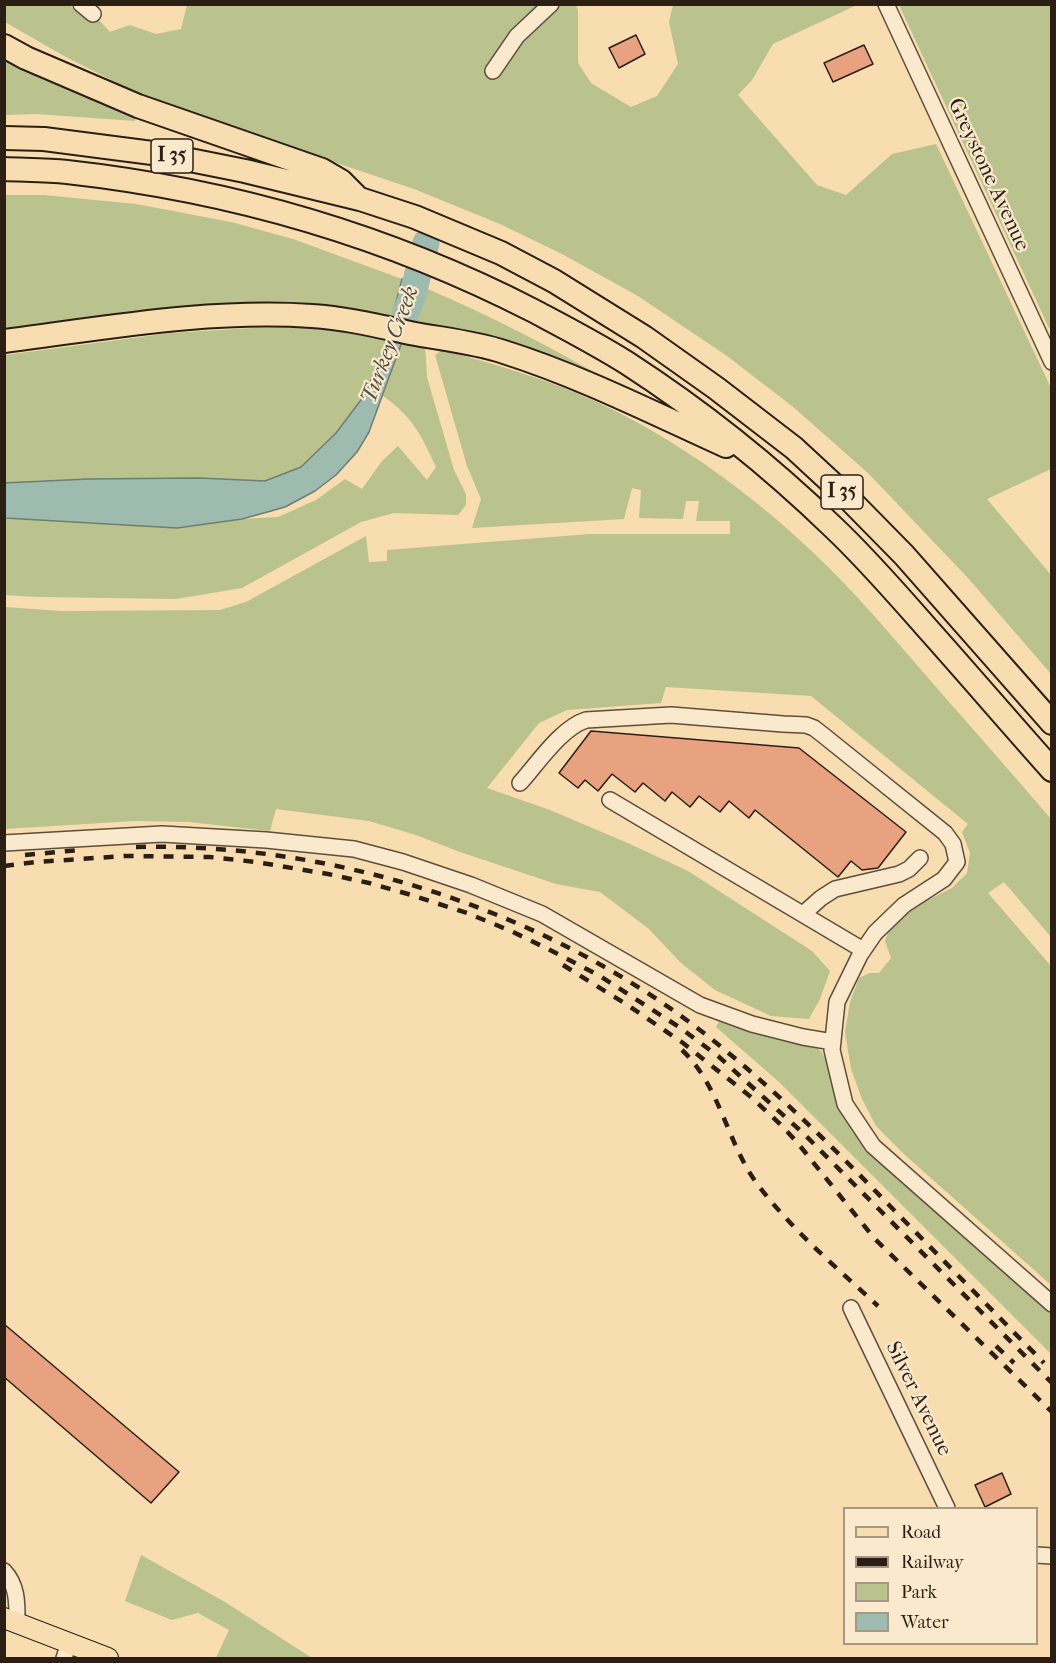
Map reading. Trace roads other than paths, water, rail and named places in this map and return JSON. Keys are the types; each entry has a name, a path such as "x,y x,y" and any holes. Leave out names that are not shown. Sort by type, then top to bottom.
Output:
{"highway":[{"path":"4,46 26,58 138,106 321,170 339,188"},
{"name":"I 35","path":"4,138 44,139 160,154 339,188 360,199 415,216 501,253 554,281 644,337 716,388 794,448 847,497 904,555 1052,723"},
{"name":"I 35","path":"4,169 64,172 136,182 249,204 305,219 374,241 440,267 505,296 579,335 627,363 680,400 761,462 835,528 1052,770"},
{"path":"4,341 207,316 254,314 313,316 355,321 501,351 583,382 761,462"}],"main road":[{"path":"11,1620 67,1651 108,1659"}],"street":[{"path":"493,71 517,36 551,4"},
{"name":"Greystone Avenue","path":"886,4 1052,362"},
{"path":"520,783 564,733 576,723 586,720 671,715 806,725 814,728 945,833 953,843 957,862 944,879 904,905 875,933 837,1002 832,1050 845,1104 873,1146 1052,1304"},
{"path":"610,800 864,950"},
{"path":"4,843 162,834 267,840 354,849 403,862 471,885 542,914 700,1005 752,1024 833,1042"},
{"path":"804,914 835,889 900,874 920,858"},
{"name":"Silver Avenue","path":"850,1308 946,1507"},
{"path":"4,1571 9,1576 17,1596 11,1620"}],"water":[{"path":"402,279 423,287 369,432 357,452 336,475 315,491 285,507 242,519 177,528 5,518 4,483 88,479 199,478 265,481 301,467 336,433 364,396 389,340"}],"waterway":[{"name":"Turkey Creek","path":"404,318 426,243"}],"railway":[{"path":"136,847 210,848 284,856 358,871 431,891 502,917 570,948 635,985 696,1027 747,1068 819,1134 1044,1363"},
{"path":"25,855 79,850"},
{"path":"4,866 125,856 210,857 256,862 328,874 408,894 467,913 548,949 600,976 679,1027 718,1056 803,1133 1052,1383"},
{"path":"563,965 683,1043 751,1097 796,1141 874,1238 1052,1412"},
{"path":"682,1050 706,1081 747,1169 771,1202 800,1233 878,1306"},
{"path":"996,1346 1014,1363"}]}
